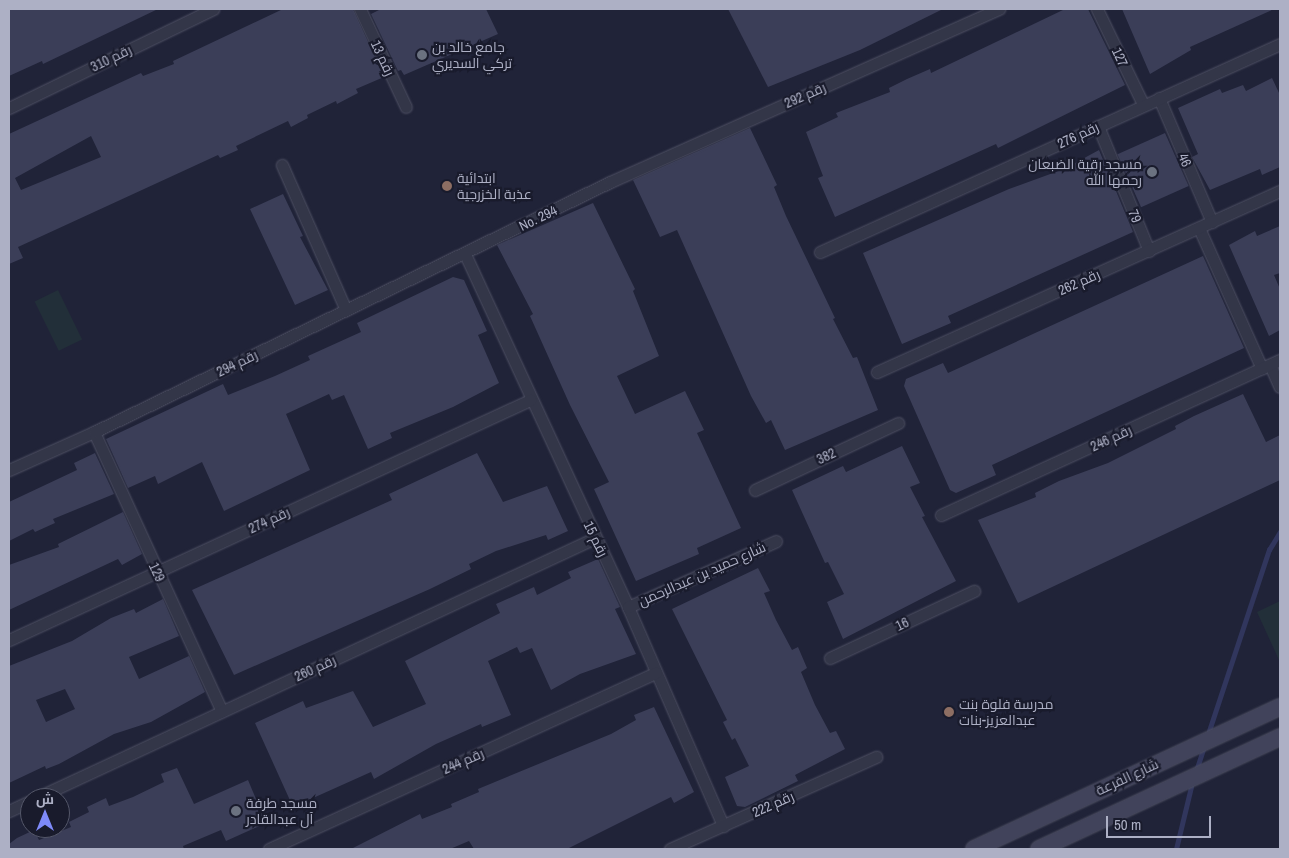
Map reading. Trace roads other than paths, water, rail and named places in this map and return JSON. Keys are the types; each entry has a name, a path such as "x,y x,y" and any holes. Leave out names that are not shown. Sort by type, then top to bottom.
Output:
{"street":[{"name":"رقم 310","path":"9,108 213,9"},
{"name":"رقم 13","path":"360,9 406,107"},
{"name":"رقم 292","path":"610,182 999,9"},
{"name":"127","path":"1097,9 1143,104"},
{"name":"رقم 276","path":"820,252 1143,104 1280,44"},
{"name":"46","path":"1159,98 1212,222"},
{"name":"79","path":"1098,126 1149,251"},
{"path":"282,165 346,310"},
{"name":"No. 294","path":"465,254 610,182"},
{"name":"رقم 262","path":"877,372 1280,191"},
{"path":"1199,228 1271,365 1280,387"},
{"name":"رقم 294","path":"9,470 94,432 465,254"},
{"name":"رقم 15","path":"465,254 530,400 628,607 723,826"},
{"name":"رقم 246","path":"941,515 1271,365"},
{"name":"رقم 274","path":"9,640 530,400"},
{"name":"382","path":"755,490 898,423"},
{"name":"129","path":"94,432 222,711"},
{"name":"رقم 260","path":"57,788 595,538"},
{"name":"شارع حميد بن عبدالرحمن","path":"628,607 776,541"},
{"name":"16","path":"830,658 974,591"},
{"name":"رقم 244","path":"269,849 283,846 656,673"},
{"name":"شارع الفرعة","path":"974,849 1280,707"},
{"name":"شارع الفرعة","path":"1039,849 1280,737"},
{"name":"رقم 222","path":"670,849 876,758"}],"waterway":[{"path":"1209,731 1269,550 1280,532"},
{"path":"1197,768 1203,750"},
{"path":"1176,849 1191,787"}],"place":[{"name":"جامع خالد بن تركي السديري","path":"422,55"},
{"name":"مسجد رقية الضبعان رحمها الله","path":"1152,172"},
{"name":"ابتدائية عذبة الخزرجية","path":"447,186"},
{"name":"مدرسة فلوة بنت عبدالعزيز-بنات","path":"949,712"},
{"name":"مسجد طرفة آل عبدالقادر","path":"236,811"}]}
